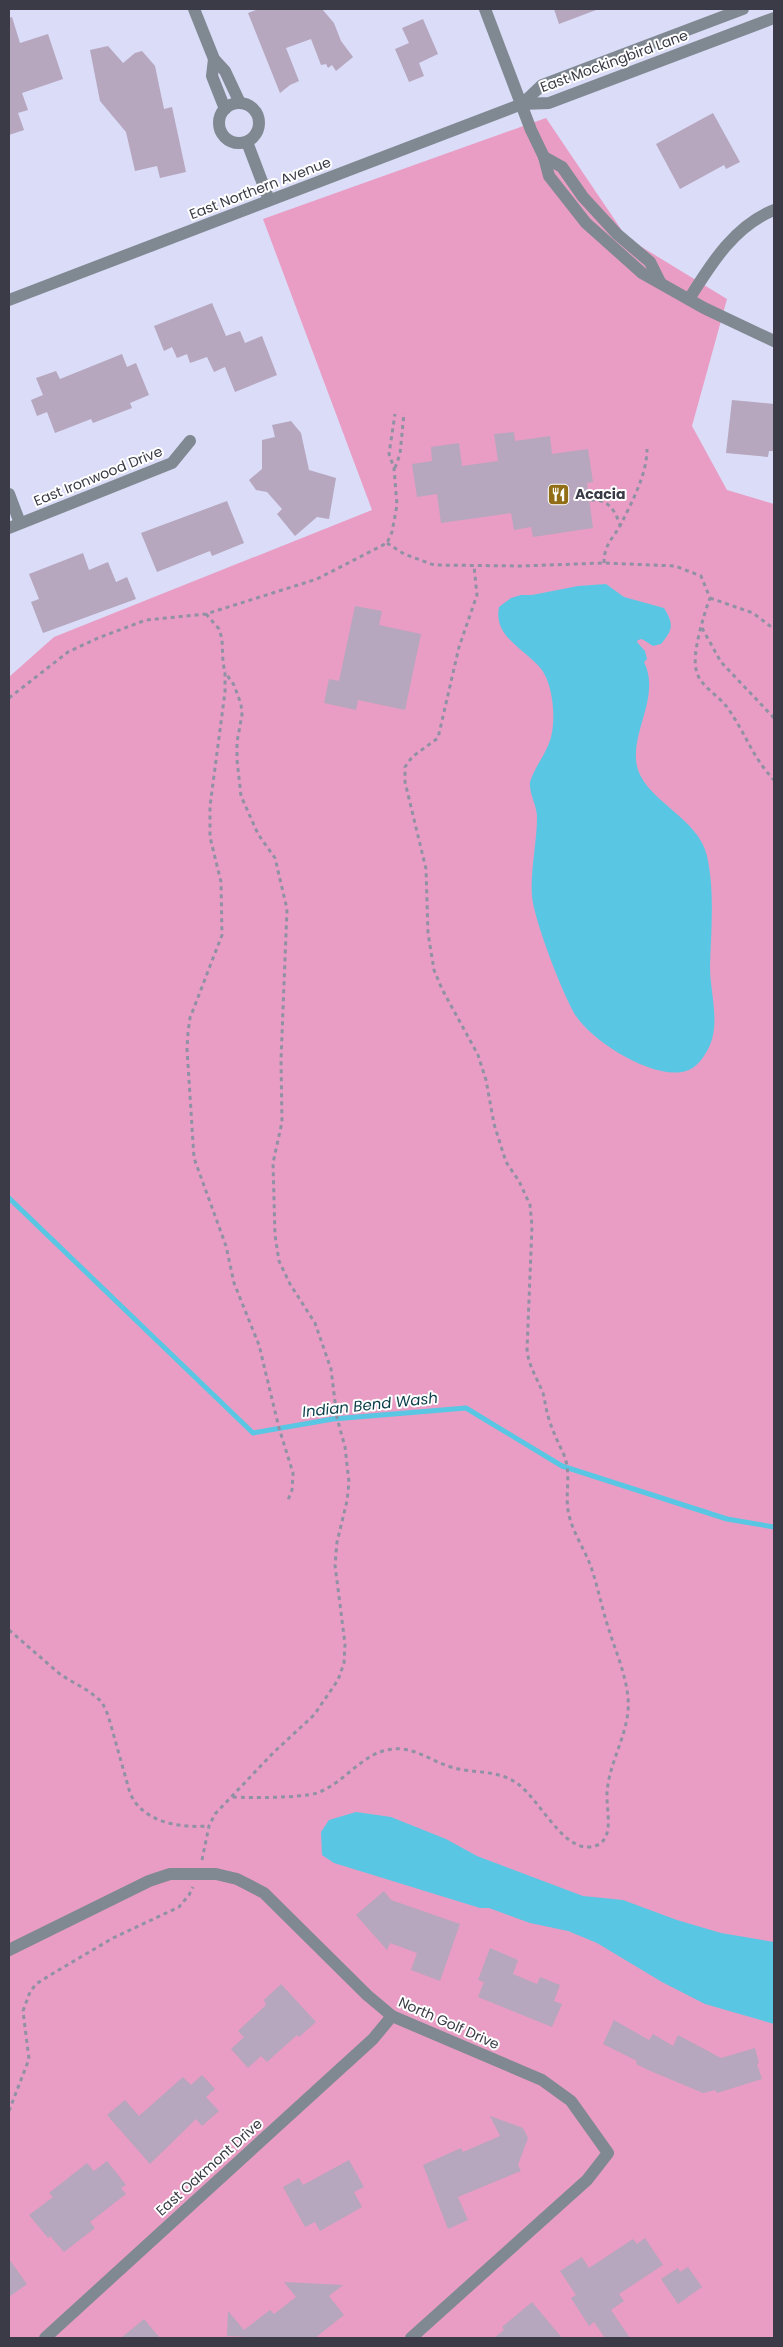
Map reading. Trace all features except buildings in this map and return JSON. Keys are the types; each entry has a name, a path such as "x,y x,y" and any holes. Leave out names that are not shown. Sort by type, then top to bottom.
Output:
{"street":[{"path":"194,9 214,59 225,71 240,103 252,108 259,120 257,133 246,142 233,142 222,134 220,121 226,109 240,103"},
{"path":"484,9 544,156 549,176 586,223 642,273 689,299 774,341"},
{"name":"East Mockingbird Lane","path":"522,104 542,85 743,9"},
{"name":"East Mockingbird Lane","path":"522,104 549,104 774,18"},
{"path":"214,59 212,76 226,109"},
{"name":"East Northern Avenue","path":"9,300 522,104"},
{"path":"246,142 269,200"},
{"path":"689,299 725,246 744,228 774,210"},
{"name":"East Ironwood Drive","path":"14,525 172,463 190,442"},
{"path":"9,494 14,525"},
{"name":"North Golf Drive","path":"9,1950 150,1881 170,1874 216,1874 237,1879 264,1893 367,1996 392,2016 542,2080 572,2102 608,2153 587,2180 411,2338"},
{"name":"East Oakmont Drive","path":"45,2338 373,2039 392,2016"}],"path":[{"path":"394,468 400,454 404,413"},
{"path":"9,698 68,652 98,638 146,620 206,614 317,579 387,543 392,532 397,505 394,468 389,454 394,414"},
{"path":"604,563 604,550 620,525 647,459 647,449"},
{"path":"591,500 605,502 614,510 620,525"},
{"path":"387,543 404,554 434,565 604,563 676,566 701,576 710,598 694,660 696,670 701,681 726,705 756,759 774,780"},
{"path":"233,1797 315,1794 328,1788 373,1755 387,1750 400,1749 412,1751 459,1770 508,1777 530,1794 558,1829 571,1842 580,1847 600,1844 606,1839 608,1831 607,1792 612,1768 627,1720 628,1696 591,1567 569,1518 568,1467 548,1416 543,1395 528,1362 532,1226 530,1205 519,1182 506,1162 494,1124 486,1080 478,1055 442,989 434,970 428,933 426,869 406,782 405,767 412,757 438,738 459,646 477,595 474,566"},
{"path":"710,598 753,613 774,629"},
{"path":"206,614 219,629 222,638 225,672 225,692 210,806 210,837 222,882 222,935 190,1018 187,1049 192,1144 202,1180 226,1246 234,1283 259,1345 279,1428 293,1473 292,1490 288,1500"},
{"path":"702,627 722,662 774,718"},
{"path":"9,2110 29,2059 23,2011 30,1992 36,1984 113,1938 178,1907 189,1895 199,1874 209,1826 215,1814 273,1753 314,1715 338,1680 344,1663 345,1644 336,1565 337,1542 347,1501 349,1482 345,1447 337,1418 331,1369 315,1323 290,1284 280,1261 275,1235 273,1163 282,1122 281,1060 286,909 274,858 258,834 242,796 237,760 237,742 242,715 241,704 234,685 225,672"},
{"path":"9,1630 61,1675 90,1692 102,1702 108,1714 130,1794 134,1803 142,1812 155,1819 174,1823 209,1826"}],"shaded area":[{"path":"546,118 627,238 727,299 692,426 727,490 774,504 774,2338 9,2338 9,677 54,637 372,510 263,219"}],"water":[{"path":"606,584 624,597 664,608 671,623 670,631 661,644 653,646 642,639 637,642 645,651 647,659 644,662 649,689 637,743 636,757 638,770 652,792 685,821 702,843 707,856 711,883 710,977 714,1006 713,1036 706,1053 697,1064 686,1071 673,1073 641,1065 625,1057 595,1037 576,1016 570,1006 543,939 532,896 537,817 530,782 551,737 553,721 551,693 542,670 512,642 501,627 498,618 499,607 511,598 521,595 532,595 578,586"},
{"path":"356,1812 391,1817 446,1839 477,1856 583,1896 623,1900 677,1920 721,1933 774,1942 774,2024 705,2004 662,1982 597,1943 568,1931 530,1923 489,1908 480,1908 334,1863 322,1855 321,1832 329,1820"}],"waterway":[{"name":"Indian Bend Wash","path":"9,1198 253,1433 333,1419 466,1408 562,1466 727,1519 774,1527"}],"place":[{"name":"Acacia","path":"559,494"}]}
